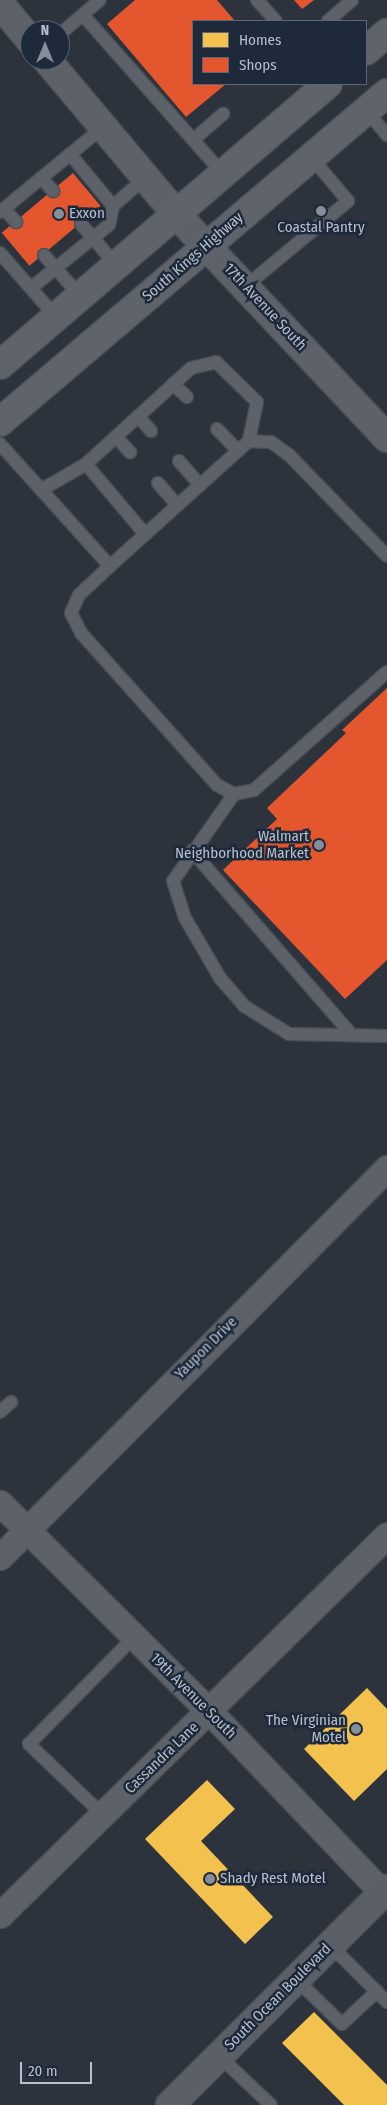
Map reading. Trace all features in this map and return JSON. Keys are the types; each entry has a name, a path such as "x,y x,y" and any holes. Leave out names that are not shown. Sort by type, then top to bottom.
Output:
{"main road":[{"path":"367,50 387,32"},
{"path":"0,365 327,85"},
{"name":"South Kings Highway","path":"0,422 387,93"},
{"name":"South Ocean Boulevard","path":"170,2105 330,1945 386,1896"}],"street":[{"path":"0,4 20,28"},
{"name":"17th Avenue South","path":"55,70 176,214 246,286 387,438"},
{"name":"Yaupon Drive","path":"0,1557 25,1528 387,1168"},
{"name":"19th Avenue South","path":"0,1503 210,1712 386,1896"},
{"name":"Cassandra Lane","path":"0,1915 210,1712 387,1535"}],"lane":[{"path":"70,26 100,0"},
{"path":"257,0 275,20"},
{"path":"329,20 352,0"},
{"path":"83,15 223,174"},
{"path":"366,110 387,135"},
{"path":"193,140 223,114"},
{"path":"16,222 2,210 103,127"},
{"path":"70,154 113,206"},
{"path":"246,286 348,201 311,157"},
{"path":"42,178 53,191"},
{"path":"31,288 109,225 113,206 145,178"},
{"path":"81,224 117,266"},
{"path":"0,253 57,318"},
{"path":"44,254 81,296"},
{"path":"41,490 86,464 191,368 216,362 257,402 249,441 79,595 71,614 81,633 217,785 234,794 254,790 387,672"},
{"path":"173,384 187,398"},
{"path":"138,416 151,431"},
{"path":"217,429 238,451"},
{"path":"116,437 130,452"},
{"path":"249,441 271,442 290,456 387,556"},
{"path":"0,444 110,566"},
{"path":"179,461 200,485"},
{"path":"86,464 145,534"},
{"path":"158,484 177,505"},
{"path":"234,794 192,851 173,881 185,918 220,978 238,999 269,1024 289,1034 385,1034"},
{"path":"192,851 350,1033"},
{"path":"0,1412 11,1402"},
{"path":"103,1815 29,1744 134,1636"},
{"path":"330,1945 387,2002"},
{"path":"296,1979 342,2024 377,1991"},
{"path":"219,2056 271,2105"}],"building: Homes":[{"name":"The Virginian Motel","path":"367,1688 387,1709 387,1769 354,1801 304,1749"},
{"name":"Shady Rest Motel","path":"207,1780 235,1809 201,1841 273,1917 245,1944 145,1839"},
{"path":"314,2012 387,2085 387,2105 344,2105 282,2043"}],"building: Shops":[{"path":"135,0 217,0 234,20 192,20 192,85 225,85 186,117 107,24"},
{"path":"294,0 314,0 302,9"},
{"name":"Exxon","path":"73,173 101,206 29,266 2,233"},
{"name":"Walmart Neighborhood Market","path":"387,688 387,960 345,999 223,870 277,819 267,808 346,733 342,730"}],"place":[{"name":"Coastal Pantry","path":"321,211"},
{"name":"Exxon","path":"59,214"},
{"name":"Walmart Neighborhood Market","path":"319,845"},
{"name":"The Virginian Motel","path":"356,1729"},
{"name":"Shady Rest Motel","path":"210,1879"}]}
